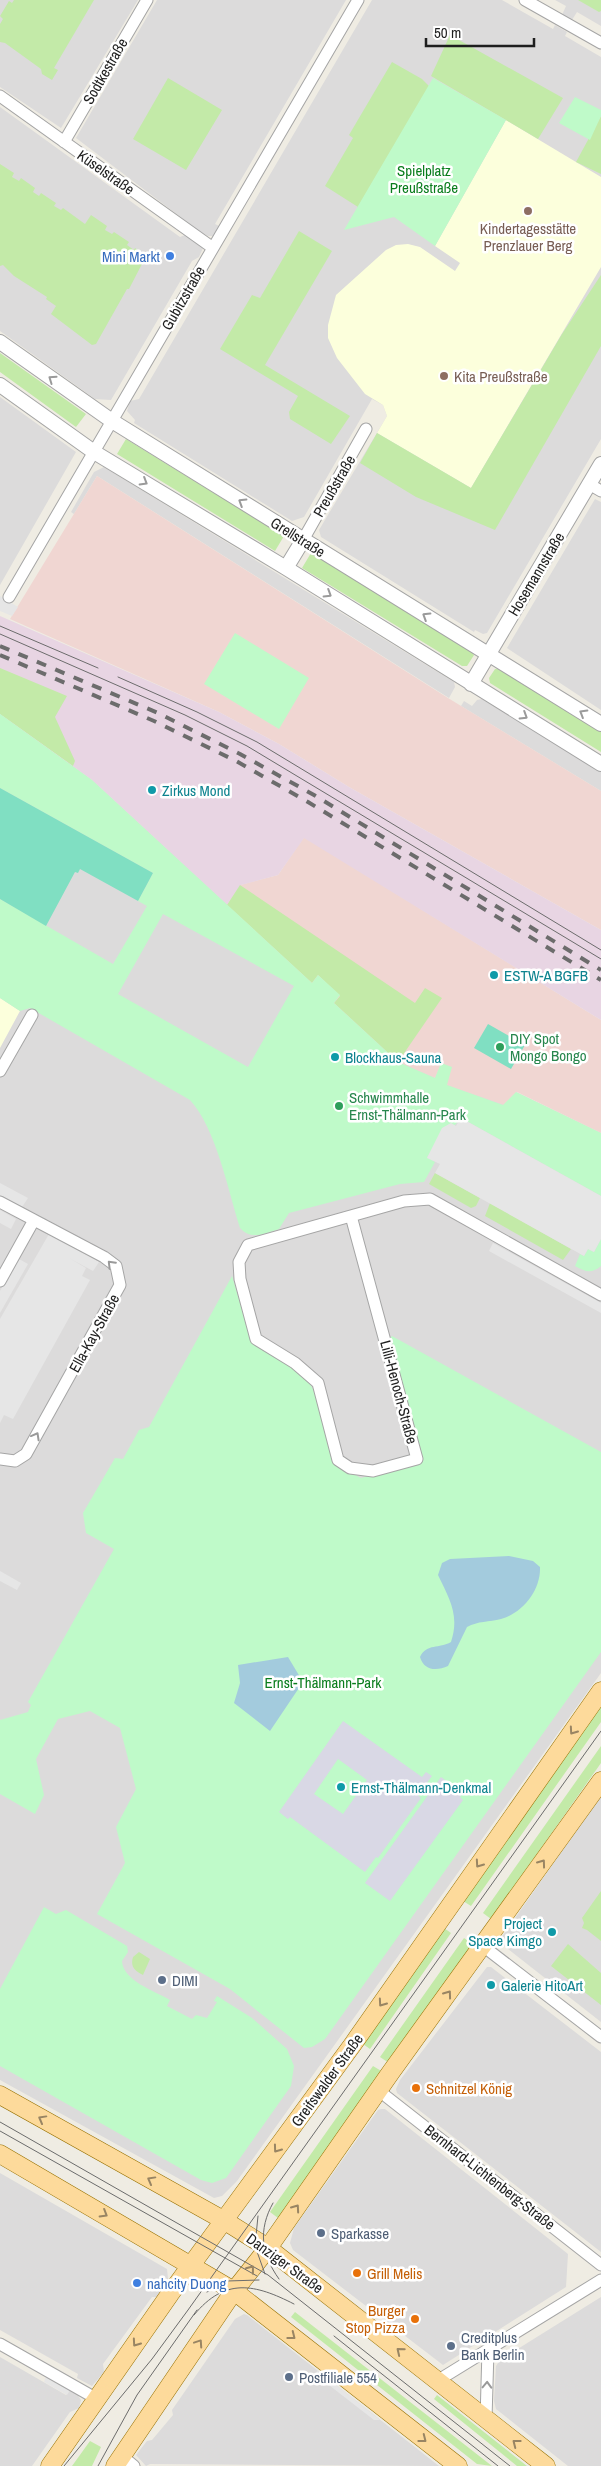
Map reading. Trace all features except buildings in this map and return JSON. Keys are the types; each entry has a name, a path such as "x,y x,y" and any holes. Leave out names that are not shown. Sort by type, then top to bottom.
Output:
{"main road":[{"name":"Greifswalder Straße","path":"50,2466 192,2264 353,2044 601,1691"},
{"path":"123,2463 234,2291 268,2248 378,2090 601,1781"},
{"name":"Danziger Straße","path":"0,2095 224,2221 268,2248 546,2466"},
{"path":"0,2154 192,2264 234,2291 458,2466"}],"street":[{"name":"Sodtkestraße","path":"64,142 147,0"},
{"name":"Gubitzstraße","path":"8,597 358,0"},
{"path":"526,0 601,43"},
{"name":"Küselstraße","path":"0,96 213,248"},
{"name":"Grellstraße","path":"0,342 112,421 601,724"},
{"path":"0,385 94,452 286,568 601,764"},
{"name":"Preußstraße","path":"286,568 366,429"},
{"name":"Hosemannstraße","path":"471,684 595,488 601,464"},
{"path":"0,1071 32,1015"},
{"name":"Lilli-Henoch-Straße","path":"351,1216 417,1459 373,1471 350,1468 338,1460 318,1383 295,1363 256,1339 240,1279 239,1262 248,1245 404,1201 430,1199 601,1295"},
{"name":"Ella-Kay-Straße","path":"0,1202 104,1257 116,1266 120,1285 26,1454 15,1462 0,1459"},
{"path":"0,1281 34,1220"},
{"path":"483,1946 601,2037"},
{"name":"Bernhard-Lichtenberg-Straße","path":"378,2090 601,2265"},
{"path":"437,2381 601,2280"},
{"path":"0,2344 98,2399"},
{"path":"486,2420 488,2350"}],"shaded area":[{"path":"0,0 138,0 61,128 0,87"},
{"path":"157,0 346,0 215,224 219,226 213,236 208,236 199,231 76,138"},
{"path":"372,0 502,0 553,29 555,25 567,32 565,36 601,57 601,439 487,633 483,634 475,630 474,632 321,537 319,530 387,416 383,405 372,399 304,517 292,521 134,423 135,420 127,411 130,401 139,399"},
{"path":"555,0 601,0 601,26 577,12 572,20 562,15 566,6"},
{"path":"0,107 180,237 185,235 203,248 199,257 192,261 111,400 95,399 0,331"},
{"name":"Kita Preußstraße","path":"506,120 601,177 601,267 471,488 377,433 387,416 383,405 365,394 337,358 328,338 328,325 336,295 386,250 396,245 408,244 420,247 455,271 460,263 435,246"},
{"path":"0,397 76,452 0,585"},
{"path":"104,467 454,682 455,687 449,698 97,476 74,514 71,512 94,472"},
{"path":"97,476 448,698 601,791 601,930 349,787 279,744 219,712 10,619"},
{"path":"595,499 601,502 601,710 507,648"},
{"path":"0,596 18,607 12,616 0,611"},
{"path":"0,616 219,712 279,744 349,787 601,930 601,1020 304,838 278,875 241,885 227,905 92,780 0,714"},
{"path":"482,699 601,772 601,791 461,706 464,701 472,706 477,700"},
{"path":"0,714 92,780 312,983 435,1078 441,1063 446,1084 516,1092 601,1133 601,1673 237,2181 222,2196 214,2198 0,2080"},
{"path":"304,837 601,1020 601,1133 517,1092 504,1105 446,1085 441,1063 435,1078 398,1062 227,905 240,885 278,875"},
{"path":"0,998 20,1011 0,1048"},
{"path":"461,1118 601,1196 601,1239 594,1252 588,1249 584,1256 435,1173 440,1164 427,1158 442,1128 451,1123 456,1126"},
{"path":"0,1183 28,1198 22,1207 0,1195"},
{"path":"0,1210 16,1219 11,1229 0,1223"},
{"path":"49,1234 99,1262 93,1271 69,1258 86,1268 82,1276 90,1280 13,1419 4,1415 0,1423 0,1319"},
{"path":"493,1243 601,1303 601,1313 489,1251"},
{"path":"19,1259 28,1264 0,1313 0,1291"},
{"path":"0,1571 21,1583 17,1590 0,1581"},
{"path":"343,1721 422,1777 426,1772 432,1776 418,1795 421,1798 378,1858 376,1857 365,1872 290,1817 288,1819 279,1812","holes":["338,1759 367,1780 343,1814 314,1794"]},
{"path":"441,1777 463,1793 460,1797 463,1800 390,1901 365,1883"},
{"path":"601,1796 601,2022 503,1945 501,1938"},
{"path":"487,1967 491,1967 601,2052 601,2252 397,2093 396,2089 400,2080"},
{"path":"385,2109 568,2254 566,2287 443,2365 293,2250 290,2243 294,2228 378,2110"},
{"path":"0,2173 167,2269 168,2279 165,2285 157,2297 152,2297 103,2364 104,2372 92,2386 77,2378 78,2374 0,2330"},
{"path":"601,2297 601,2466 568,2466 496,2409 494,2401 496,2366 500,2360"},
{"path":"244,2314 439,2466 150,2464 146,2466 136,2455 147,2441 152,2440 173,2415 172,2410 235,2319"},
{"path":"0,2357 66,2395 70,2390 77,2394 81,2400 79,2408 70,2412 32,2466 0,2466"},
{"path":"317,2370 380,2420 374,2420 316,2375"},
{"path":"46,2377 70,2390 67,2395 44,2382"}],"green space":[{"path":"14,0 94,0 54,68 58,70 52,80 42,74 41,69 5,43 0,42 0,24 3,19 0,16 9,1 12,3"},
{"path":"578,0 601,0 601,11 599,12"},
{"path":"450,35 563,98 538,139 431,76"},
{"path":"392,62 422,79 429,86 358,207 325,186 353,138 349,135"},
{"path":"168,78 222,110 186,170 133,139"},
{"name":"Spielplatz Preußstraße","path":"433,78 506,120 435,246 394,217 344,230"},
{"path":"575,97 601,110 601,116 590,140 559,123"},
{"path":"601,116 601,174 576,162"},
{"path":"0,164 14,173 12,177 19,181 21,178 35,188 33,192 39,196 41,193 56,203 54,206 61,210 63,208 85,224 91,215 107,226 105,230 112,234 114,232 129,242 127,245 148,257 143,262 96,344 92,345 51,314 56,306 46,299 47,297 14,276 3,265 0,266"},
{"path":"299,231 332,251 265,365 350,416 331,444 290,419 289,412 298,396 220,349 252,295 260,298"},
{"path":"601,275 601,346 495,530 416,497 360,463 377,433 471,488 562,334"},
{"path":"0,353 86,414 76,427 0,372"},
{"path":"126,439 284,536 275,551 117,454"},
{"path":"311,553 471,651 474,655 467,666 462,666 302,568"},
{"path":"235,633 309,678 279,729 204,684"},
{"path":"0,668 67,696 55,717 75,761 73,766 0,714"},
{"path":"499,668 601,731 601,752 490,683 489,678 495,669"},
{"path":"0,714 92,780 312,983 318,975 340,995 334,1003 398,1062 435,1078 441,1063 452,1067 447,1085 503,1105 516,1092 601,1133 601,1196 461,1118 427,1157 435,1162 424,1182 400,1184 289,1213 279,1229 264,1234 254,1235 244,1232 240,1228 214,1143 207,1126 190,1100 30,1008 20,1011 0,998 0,899 113,964 147,906 138,901 153,873 0,788","holes":["163,914 294,986 248,1067 118,994"]},
{"path":"0,788 153,873 138,901 80,869 78,873 75,872 46,926 0,899"},
{"path":"240,885 415,1003 425,988 442,998 398,1062 334,1003 340,996 318,975 312,983 227,905"},
{"name":"DIY Spot Mongo Bongo","path":"488,1024 525,1045 511,1069 474,1048"},
{"path":"435,1173 480,1198 476,1206 471,1208 429,1184"},
{"path":"490,1203 571,1249 563,1260 485,1216"},
{"path":"601,1239 601,1266 588,1271 575,1266 580,1254 584,1256 588,1249 594,1252"},
{"name":"Ernst-Thälmann-Park","path":"232,1276 252,1343 288,1364 307,1380 321,1408 335,1464 361,1478 422,1461 390,1338 392,1336 601,1452 601,1652 325,2039 312,2047 304,2048 230,1989 97,1914 125,1863 116,1827 136,1789 120,1728 90,1711 58,1719 36,1759 44,1795 35,1814 0,1794 0,1720 28,1712 31,1705 28,1702 114,1549 86,1533 83,1513 115,1458 123,1459 139,1430 149,1427"},
{"path":"601,1705 601,1722 471,1906 463,1901"},
{"path":"601,1746 601,1763 491,1919 483,1913"},
{"path":"601,1891 601,1941 582,1928 584,1923 582,1918"},
{"path":"44,1907 56,1914 66,1910 127,1946 128,1952 122,1961 128,1974 141,1985 170,2000 167,2006 192,2019 196,2015 207,2018 217,2002 214,2001 217,1996 252,2018 287,2049 294,2066 291,2086 226,2178 212,2183 201,2180 0,2066 0,1989"},
{"path":"444,1928 451,1933 370,2049 363,2044"},
{"path":"464,1938 474,1945 389,2063 380,2057"},
{"path":"568,1944 601,1973 601,2005 551,1966"},
{"path":"139,1952 150,1959 143,1975 136,1970 132,1963 133,1957"},
{"path":"373,2066 383,2072 278,2218 270,2212"},
{"path":"295,2312 492,2466 477,2464 291,2317"},
{"path":"437,2395 527,2466 517,2466 434,2399"},
{"path":"90,2441 101,2447 92,2466 72,2466"}],"water":[{"path":"509,1556 533,1561 540,1567 540,1576 529,1599 517,1612 509,1616 467,1627 448,1666 440,1669 431,1669 425,1665 420,1657 423,1653 430,1648 451,1642 453,1632 454,1615 452,1607 438,1575 442,1563 450,1559"},
{"path":"288,1657 303,1682 270,1731 234,1703 240,1683 238,1665"}],"tram line":[{"path":"0,626 98,668"},
{"path":"0,634 185,715 247,746 601,959"},
{"path":"118,677 197,712 257,742 601,950"},
{"path":"64,2466 152,2359 188,2310 601,1731"},
{"path":"0,2122 268,2275 510,2466"},
{"path":"0,2131 257,2276"},
{"path":"273,2203 265,2223 264,2242 268,2260 279,2279"},
{"path":"258,2216 255,2246 265,2274"},
{"path":"207,2292 227,2281 259,2280"},
{"path":"194,2315 217,2294 241,2288 266,2292 294,2304"},
{"path":"98,2466 137,2395 197,2310"},
{"path":"334,2336 498,2466"}],"railway":[{"path":"0,646 158,713 240,754 314,795 601,970"},
{"path":"0,655 154,721 236,761 308,802 601,980"}],"place":[{"name":"Kindertagesstätte Prenzlauer Berg","path":"528,211"},
{"name":"Mini Markt","path":"170,256"},
{"name":"Kita Preußstraße","path":"444,376"},
{"name":"Zirkus Mond","path":"152,790"},
{"name":"ESTW-A BGFB","path":"494,975"},
{"name":"DIY Spot Mongo Bongo","path":"500,1047"},
{"name":"Blockhaus-Sauna","path":"335,1057"},
{"name":"Schwimmhalle Ernst-Thälmann-Park","path":"339,1106"},
{"name":"Ernst-Thälmann-Denkmal","path":"341,1787"},
{"name":"Project Space Kimgo","path":"552,1932"},
{"name":"DIMI","path":"162,1980"},
{"name":"Galerie HitoArt","path":"491,1985"},
{"name":"Schnitzel König","path":"416,2088"},
{"name":"Sparkasse","path":"321,2233"},
{"name":"Grill Melis","path":"357,2273"},
{"name":"nahcity Duong","path":"137,2283"},
{"name":"Burger Stop Pizza","path":"415,2319"},
{"name":"Creditplus Bank Berlin","path":"451,2346"},
{"name":"Postfiliale 554","path":"289,2377"}]}
